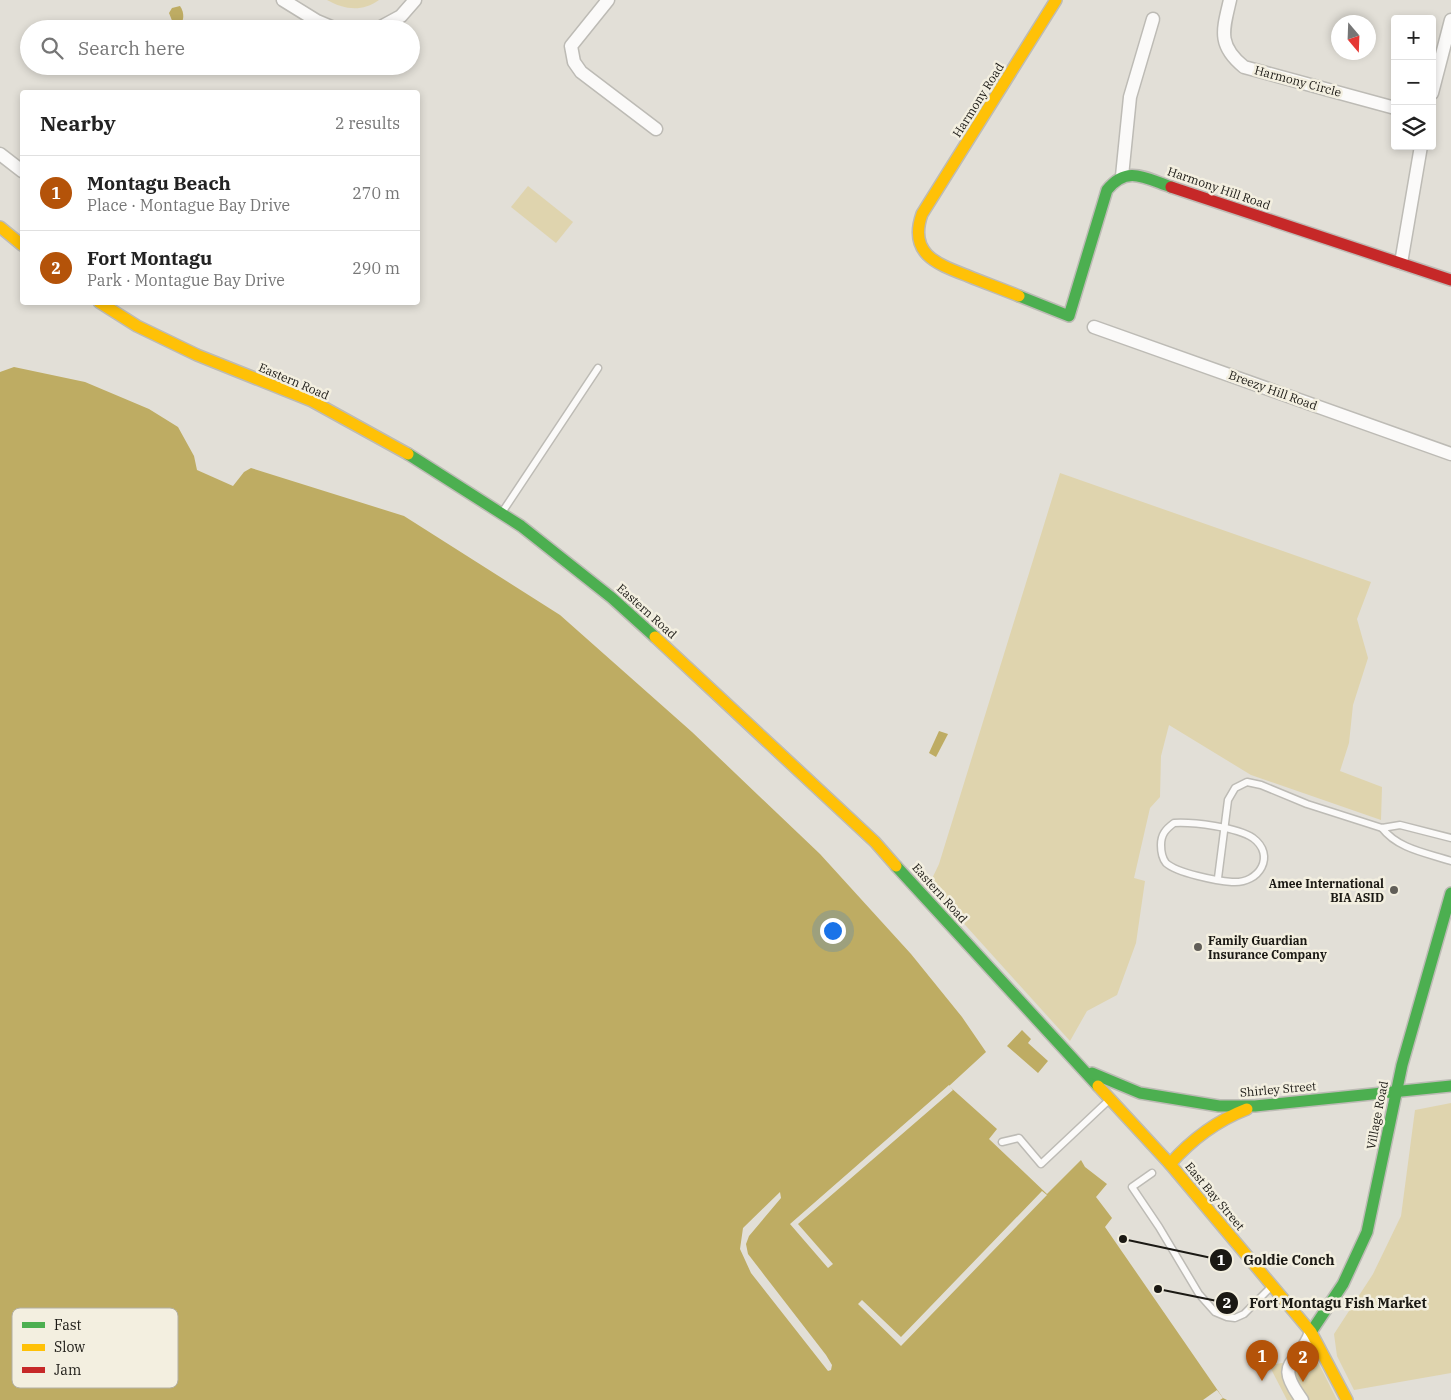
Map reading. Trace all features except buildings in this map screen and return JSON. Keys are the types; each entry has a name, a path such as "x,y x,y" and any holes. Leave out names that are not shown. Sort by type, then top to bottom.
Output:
{"main road":[{"name":"Harmony Road","path":"1056,0 922,214 916,228 918,241 929,258 940,265 1069,316 1104,194 1112,183 1122,176"},
{"name":"Harmony Hill Road","path":"1122,176 1132,174 1148,179 1451,280"},
{"path":"0,227 20,243"},
{"name":"Eastern Road","path":"104,305 137,326 197,354 312,400 406,453 521,526 612,598 721,696 875,842 1082,1069"},
{"name":"Village Road","path":"1311,1332 1334,1301 1358,1257 1367,1232 1396,1091 1451,893"},
{"name":"East Bay Street","path":"1082,1069 1170,1164 1311,1332 1347,1400"},
{"name":"Shirley Street","path":"1082,1069 1140,1093 1200,1104 1255,1106 1451,1086"},
{"path":"1170,1164 1187,1144 1207,1128 1230,1115 1255,1106"}],"street":[{"path":"283,0 315,20"},
{"path":"394,20 401,16 415,0"},
{"path":"608,0 571,46 574,62 581,72 656,129"},
{"name":"Harmony Circle","path":"1230,0 1223,28 1227,47 1230,56 1244,66 1391,107"},
{"path":"1122,176 1130,97 1153,19"},
{"path":"1436,78 1451,20"},
{"path":"1401,264 1420,150"},
{"path":"0,154 20,169"},
{"name":"Breezy Hill Road","path":"1094,327 1451,454"},
{"path":"1302,1400 1291,1386 1287,1374 1289,1364 1307,1346 1311,1332"}],"lane":[{"path":"501,513 598,368"},
{"path":"1218,878 1228,800 1235,788 1247,782 1261,785 1307,804 1382,828 1400,825 1451,838"},
{"path":"1187,822 1224,829 1252,838 1259,846 1263,856 1263,866 1256,877 1246,881 1231,882 1218,878 1187,874 1166,862 1162,853 1161,842 1164,830 1174,823 1187,822"},
{"path":"1382,828 1389,838 1401,844 1451,861"},
{"path":"1002,1142 1019,1138 1042,1164 1111,1099"},
{"path":"1152,1173 1132,1187 1159,1227 1199,1294 1215,1312 1226,1317 1236,1318 1244,1314 1272,1286"}],"shaded area":[{"path":"327,0 379,0 360,8 347,8"},
{"path":"180,6 183,11 183,20 172,20 169,13 172,8"},
{"path":"528,186 573,222 556,243 511,207"},
{"path":"14,367 85,382 149,409 178,427 194,456 197,470 233,486 244,472 251,468 404,516 560,615 692,732 820,854 911,954 962,1017 986,1052 949,1086 997,1129 989,1139 1047,1194 1081,1160 1085,1167 1107,1184 1096,1197 1112,1218 1105,1227 1223,1398 1227,1400 0,1400 0,372"},
{"path":"1060,473 1371,582 1357,619 1368,658 1353,705 1349,743 1340,771 1382,787 1381,820 1251,775 1169,725 1161,756 1160,797 1150,808 1134,878 1145,881 1136,943 1117,995 1087,1011 1070,1041 929,885 939,864"},
{"path":"939,731 948,734 936,757 929,753"},
{"path":"1022,1030 1031,1039 1028,1043 1048,1061 1038,1073 1007,1046"},
{"path":"1451,1103 1451,1373 1354,1390 1337,1356 1334,1334 1373,1274 1401,1216 1415,1110"},
{"path":"1316,1358 1337,1400 1287,1400 1269,1365"}],"pier":[{"path":"949,1085 953,1090 798,1224 833,1264 828,1268 790,1224"},
{"path":"1042,1191 1047,1195 901,1346 858,1304 862,1300 901,1337"},
{"path":"780,1192 781,1198 749,1236 746,1244 748,1254 826,1355 832,1365 831,1370 828,1371 751,1273 740,1249 743,1228"},
{"path":"1217,1390 1223,1398 1220,1400 1203,1400"}],"traffic: fast":[{"path":"1019,296 1069,316 1107,190 1114,182 1129,176 1145,177 1171,187"},
{"path":"408,454 521,526 612,598 655,637"},
{"path":"896,866 1098,1086"},
{"path":"1311,1332 1343,1284 1367,1232 1402,1065 1451,893"},
{"path":"1092,1073 1140,1093 1219,1106 1255,1106 1451,1086"}],"traffic: slow":[{"path":"1019,296 936,262 922,248 919,239 919,228 922,214 1056,0"},
{"path":"0,227 20,243"},
{"path":"104,305 137,326 197,355 312,401 408,454"},
{"path":"655,637 875,842 896,866"},
{"path":"1098,1086 1170,1164 1311,1332 1347,1400"},
{"path":"1170,1164 1205,1132 1225,1119 1247,1109"}],"traffic: jam":[{"path":"1171,187 1451,280"}],"place":[{"name":"Amee International BIA ASID","path":"1394,890"},
{"name":"Family Guardian Insurance Company","path":"1198,947"},
{"name":"Goldie Conch","path":"1123,1239"},
{"name":"Fort Montagu Fish Market","path":"1158,1289"},
{"name":"Montagu Beach","path":"1262,1381"},
{"name":"Fort Montagu","path":"1303,1382"}]}
